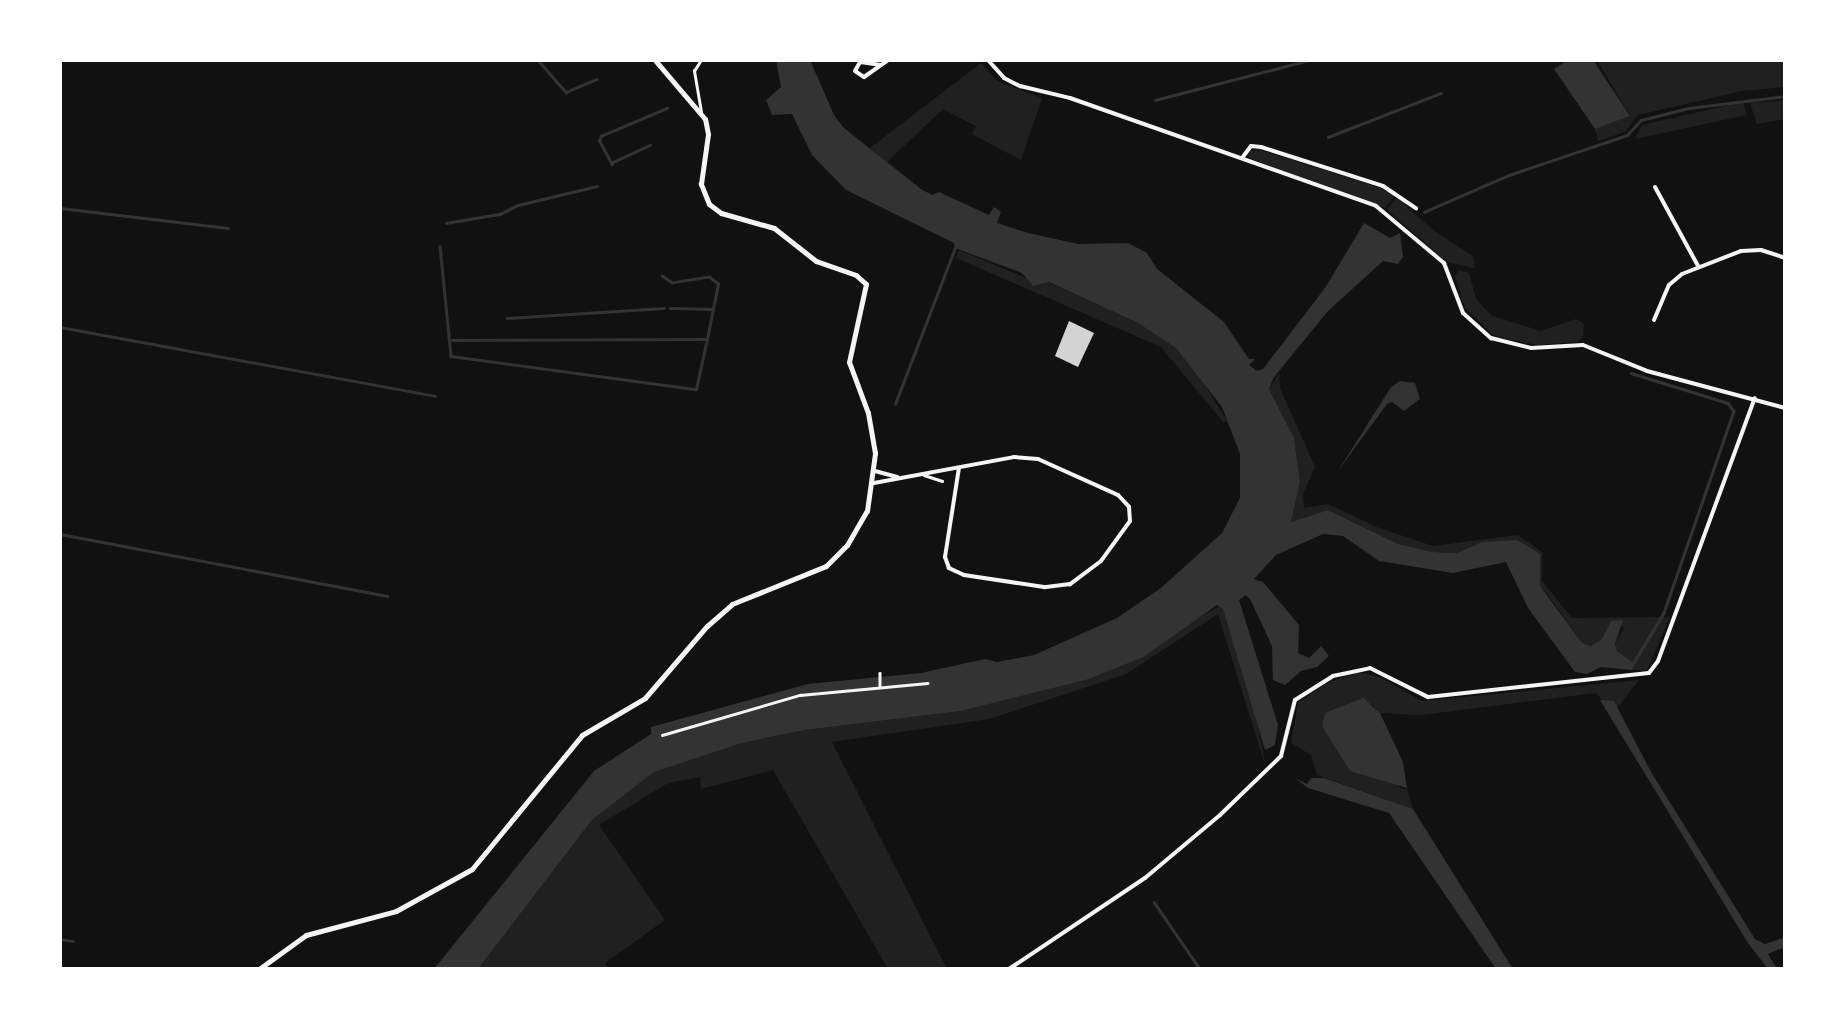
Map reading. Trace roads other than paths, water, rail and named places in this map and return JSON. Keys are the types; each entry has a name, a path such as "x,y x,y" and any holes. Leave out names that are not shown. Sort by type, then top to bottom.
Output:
{"street":[{"path":"259,969 306,935 396,911 472,869 497,843 572,745 654,691 719,613 745,597 826,566 860,526 875,471 872,430 849,368 866,284 856,275 816,261 774,228 709,204 701,184 708,134 701,112 656,60"},
{"path":"881,65 860,62 856,71 864,78 888,60"},
{"path":"988,60 1020,86 1070,98 1384,211 1444,263 1463,313 1491,338 1530,348 1583,345 1647,371 1785,408"},
{"path":"1242,158 1251,146 1261,147 1384,186 1416,208"},
{"path":"1655,188 1698,266"},
{"path":"1654,320 1669,285 1698,266 1740,250 1761,250 1785,258"},
{"path":"1009,969 1145,878 1220,815 1281,756 1295,700 1333,676 1370,668 1428,697 1649,673 1658,661 1755,398"},
{"path":"874,483 1014,457 1052,463 1118,495 1129,507 1130,521 1101,561 1070,584 1044,587 964,576 950,568 945,557 959,468"},
{"path":"875,471 897,476"}],"lane":[{"path":"701,60 694,71 701,112"},
{"path":"918,474 942,481"}],"waterway":[{"path":"538,60 566,92 596,79"},
{"path":"1155,100 1310,60"},
{"path":"1328,137 1441,93"},
{"path":"1424,212 1509,175 1627,135 1641,120 1689,108 1785,96"},
{"path":"612,165 599,141 601,136 667,108"},
{"path":"611,163 650,145"},
{"path":"446,223 500,214 518,205 597,186"},
{"path":"60,208 228,228"},
{"path":"440,246 451,356 696,389 707,339"},
{"path":"895,404 955,248"},
{"path":"452,340 707,339 718,284 709,277 672,283 662,276"},
{"path":"507,318 664,308"},
{"path":"670,308 713,309"},
{"path":"60,327 435,396"},
{"path":"1631,373 1728,403 1734,411 1664,613 1634,663"},
{"path":"60,534 387,596"},
{"path":"1154,902 1200,969"},
{"path":"60,939 73,941"}]}
